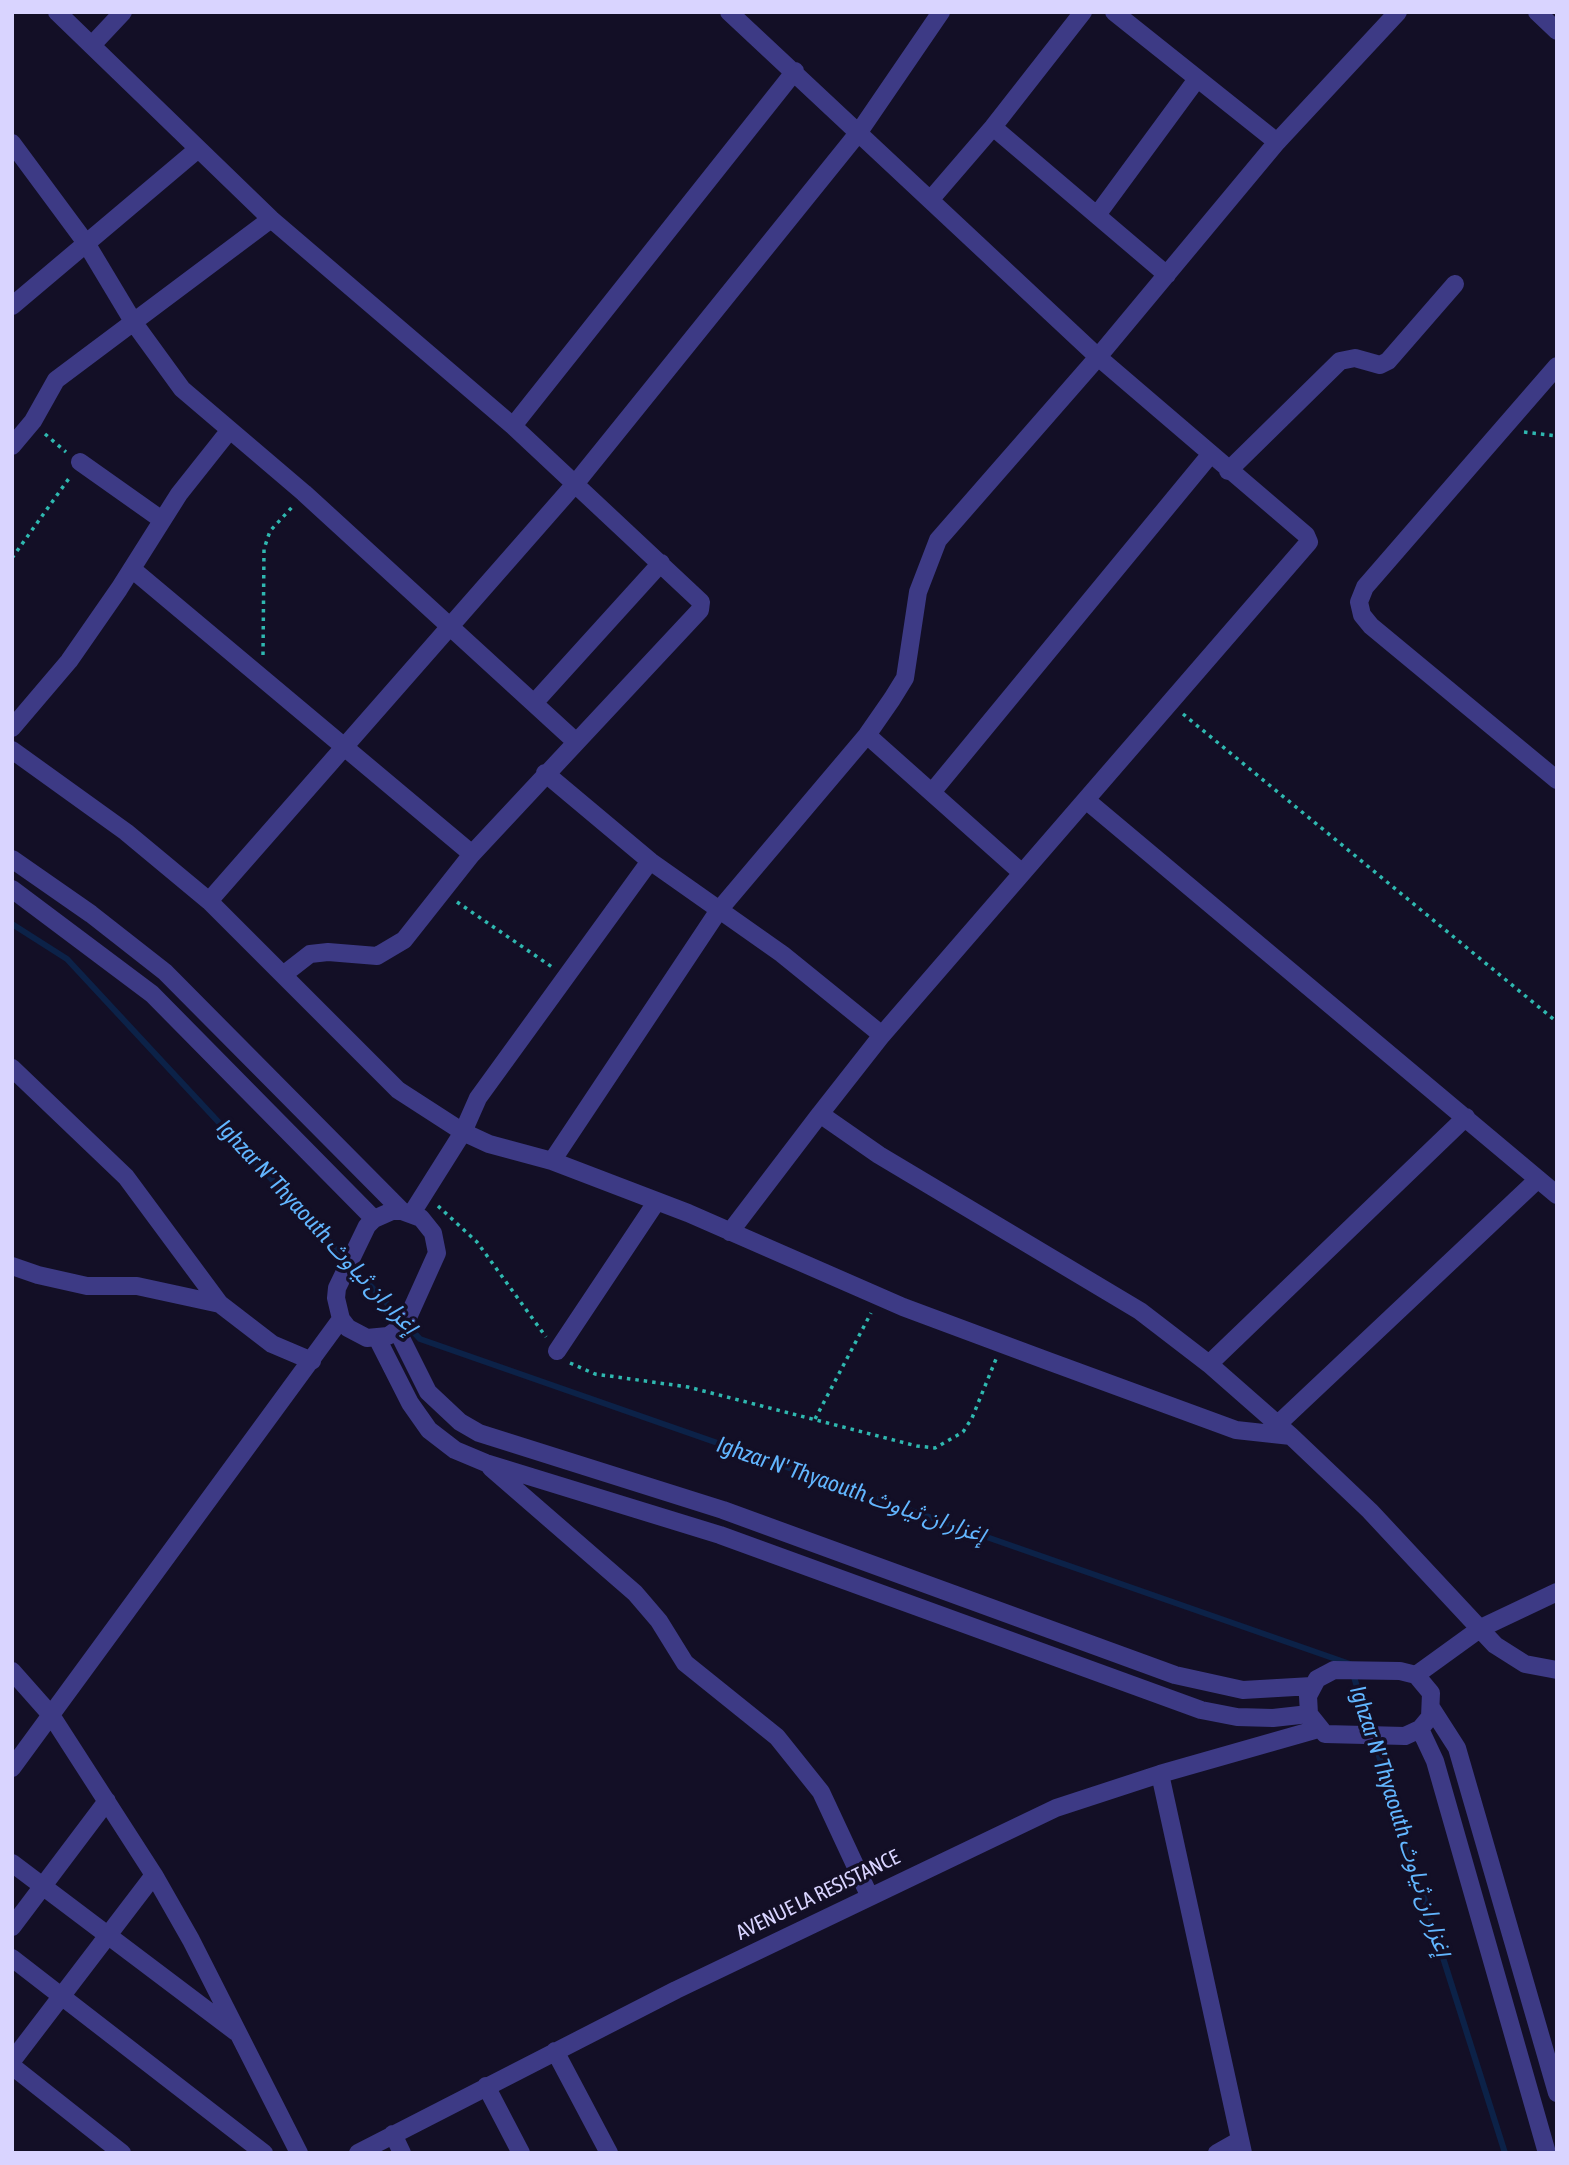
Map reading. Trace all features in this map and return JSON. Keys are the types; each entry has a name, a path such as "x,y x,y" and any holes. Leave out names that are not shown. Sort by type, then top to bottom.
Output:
{"street":[{"path":"57,12 271,219 513,426 701,602 700,610 472,854 411,933 386,953 377,956 328,952 310,954 283,975"},
{"path":"92,46 123,12"},
{"path":"729,12 1098,357 1306,535 1309,542 882,1035 730,1232"},
{"path":"209,901 575,484 859,132 941,12"},
{"path":"931,200 993,127 1083,12"},
{"path":"1114,12 1277,142"},
{"path":"552,1161 719,910 867,735 905,678 918,592 938,540 1098,357 1277,142 1398,12"},
{"path":"1537,12 1557,31"},
{"path":"513,426 795,71"},
{"path":"1097,215 1197,79"},
{"path":"993,127 1167,275"},
{"path":"12,143 86,243 135,323 182,389 304,493 575,741"},
{"path":"12,306 198,149"},
{"path":"12,446 33,421 56,380 271,219"},
{"path":"1228,471 1340,361 1355,358 1380,365 1388,360 1455,284"},
{"path":"1557,366 1365,587 1359,602 1362,615 1371,626 1557,780"},
{"path":"12,728 69,661 162,520 229,431"},
{"path":"933,791 1210,455"},
{"path":"80,462 162,520"},
{"path":"535,702 661,563"},
{"path":"132,569 472,854"},
{"path":"867,735 1023,873"},
{"path":"12,750 126,832 209,901 398,1090 463,1132 489,1144 552,1161 657,1201 879,1297 1236,1430 1284,1430 1536,1181"},
{"path":"545,773 650,861 782,954 882,1035"},
{"path":"1086,800 1466,1117 1536,1181 1557,1195"},
{"path":"12,859 92,914 165,972 407,1212 428,1225 437,1243 437,1253 405,1324 397,1332 377,1338 357,1334 341,1319 335,1298 337,1288 366,1226 374,1219 407,1212 423,1193 463,1132 478,1098 650,861"},
{"path":"12,889 81,937 152,994 374,1219"},
{"path":"12,1068 126,1177 220,1304 272,1344 312,1361"},
{"path":"820,1114 879,1156 1140,1311 1209,1364 1284,1430 1370,1511 1495,1645 1525,1664 1557,1670"},
{"path":"1209,1364 1466,1117"},
{"path":"557,1350 657,1201"},
{"path":"12,1266 87,1286 137,1286 220,1304"},
{"path":"12,1768 341,1319"},
{"path":"397,1332 428,1392 460,1422 479,1433 723,1510 1175,1675 1242,1690 1312,1686"},
{"path":"377,1338 410,1403 429,1430 455,1450 486,1463 720,1535 1200,1710 1320,1726 1413,1733 1436,1761 1547,2153"},
{"path":"486,1463 635,1593 659,1621 685,1663 777,1737 828,1803 869,1895"},
{"path":"1408,1673 1481,1628 1557,1592"},
{"path":"1320,1726 1307,1705 1312,1686 1334,1670 1408,1673 1427,1686 1432,1709 1457,1748 1557,2093"},
{"path":"12,1671 51,1714 154,1875 299,2153"},
{"path":"1413,1733 1432,1709"},
{"name":"AVENUE LA RESISTANCE","path":"358,2153 555,2051 869,1895 1056,1808 1320,1726"},
{"path":"1160,1774 1241,2146 1217,2153"},
{"path":"12,1927 107,1801"},
{"path":"12,1863 239,2035"},
{"path":"12,2061 154,1875"},
{"path":"12,1958 264,2153"},
{"path":"555,2051 609,2153"},
{"path":"12,2066 122,2153"},
{"path":"486,2086 521,2153"},
{"path":"393,2134 402,2153"}],"path":[{"path":"12,558 80,462 33,421"},
{"path":"1502,429 1557,436"},
{"path":"264,682 264,549 270,531 304,493"},
{"path":"1170,703 1557,1022"},
{"path":"444,892 566,976"},
{"path":"423,1193 477,1242 557,1350 584,1372 688,1387 917,1446 935,1448 949,1443 963,1432 972,1418 1002,1343"},
{"path":"815,1419 879,1297"}],"waterway":[{"name":"Ighzar N' Thyaouth إغزار ان ثياوث","path":"12,924 67,959 420,1339 1350,1664"},
{"name":"Ighzar N' Thyaouth إغزار ان ثياوث","path":"1353,1674 1505,2153"}]}
